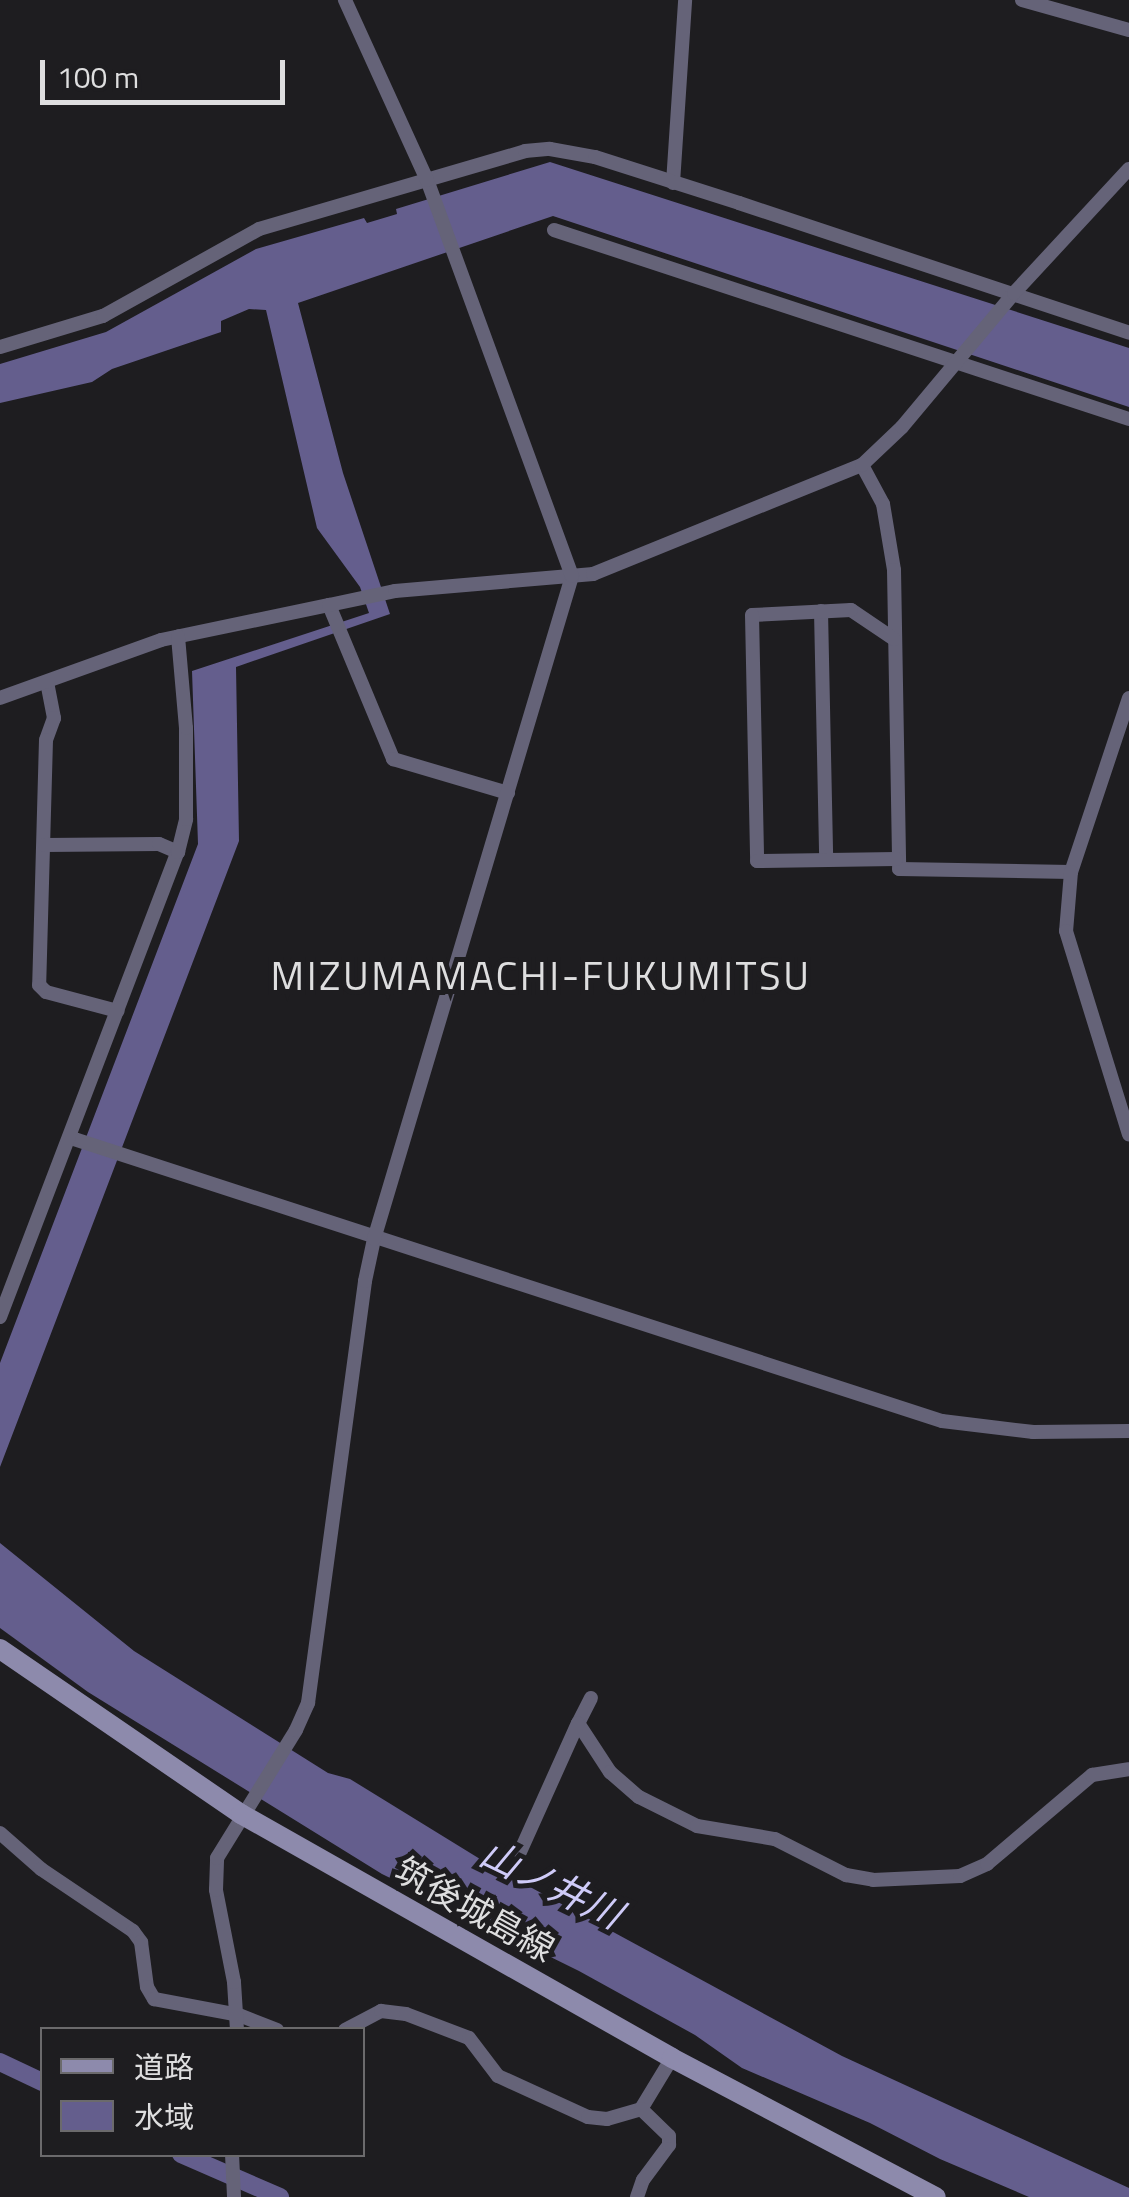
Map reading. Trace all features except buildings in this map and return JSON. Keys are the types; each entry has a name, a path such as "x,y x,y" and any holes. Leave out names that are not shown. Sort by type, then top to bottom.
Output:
{"main road":[{"name":"筑後城島線","path":"0,1650 243,1811 672,2058 936,2197"}],"street":[{"path":"238,2022 215,1874 217,1858 296,1730 308,1703 364,1280 572,576 428,185 345,0"},
{"path":"673,182 685,0"},
{"path":"1022,0 1070,17 1129,30"},
{"path":"0,347 103,316 260,229 428,185 526,151 550,149 673,182 1011,298 1129,333"},
{"path":"0,698 178,636 395,591 593,574 862,465 960,361 1011,298 1129,169"},
{"path":"554,230 1129,420"},
{"path":"862,465 889,524 899,869 1071,872"},
{"path":"329,605 392,759 508,794"},
{"path":"820,611 826,860"},
{"path":"894,639 859,613 752,615 757,861 896,859"},
{"path":"0,1317 74,1139 178,852 186,819 186,764 178,636"},
{"path":"47,682 54,718 46,740 39,985 46,992 118,1011"},
{"path":"1129,698 1071,872 1066,931 1129,1134"},
{"path":"46,845 158,844 178,852"},
{"path":"74,1139 942,1421 1034,1432 1129,1431"},
{"path":"520,1852 591,1698"},
{"path":"578,1723 610,1772 639,1797 697,1826 775,1839 846,1874 873,1880 960,1876 987,1864 1092,1776 1129,1769"},
{"path":"0,1834 41,1870 133,1930 140,1942 147,1987 154,1999 263,2027"},
{"path":"350,2027 380,2010 406,2014 469,2038 498,2076 588,2118 607,2118 641,2109 672,2058"},
{"path":"637,2197 643,2180 669,2145 668,2136 641,2109"},
{"path":"232,2157 234,2197"}],"water":[{"path":"550,162 1129,348 1129,407 553,216 298,303 343,473 390,614 236,667 239,841 0,1467 0,1363 198,844 192,671 369,613 360,587 317,528 266,310 249,309 221,321 221,332 112,369 92,382 0,403 0,364 106,332 256,249 364,218 367,223 397,214 396,209"},
{"path":"0,1543 134,1651 328,1773 350,1779 493,1867 842,2056 1129,2188 1129,2197 1029,2197 940,2159 870,2123 742,2068 695,2035 579,1971 382,1874 88,1692 0,1628"}],"waterway":[{"path":"0,2062 40,2081"},
{"path":"188,2157 280,2197"}],"district":[{"name":"MIZUMAMACHI-FUKUMITSU","path":"541,976"}],"water label":[{"name":"山ノ井川","path":"551,1884"}]}
